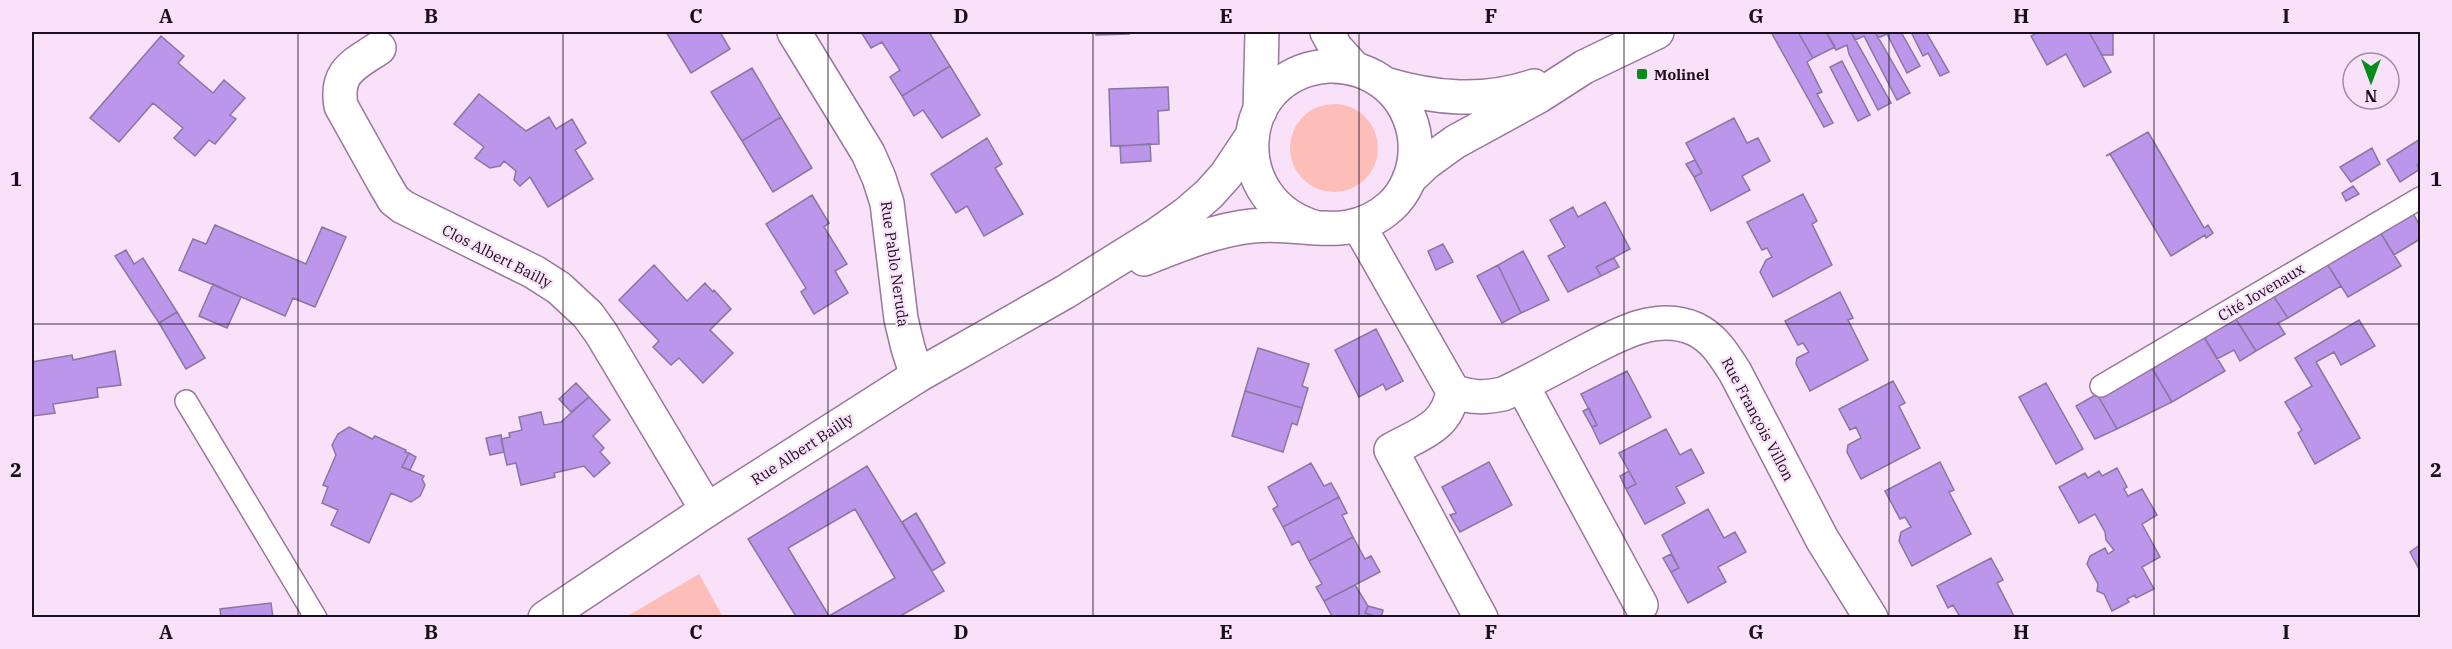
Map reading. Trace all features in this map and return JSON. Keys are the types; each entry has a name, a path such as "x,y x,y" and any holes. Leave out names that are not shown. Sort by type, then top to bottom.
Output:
{"street":[{"name":"Rue Pablo Neruda","path":"794,32 868,153 879,178 890,222 902,319 917,376"},
{"path":"1262,32 1254,167 1266,195 1284,213 1306,225 1317,228"},
{"path":"1327,32 1336,48 1355,69"},
{"path":"1065,291 1185,243 1229,230 1279,225 1346,229 1359,226 1384,212 1394,203 1409,179 1441,151 1584,67 1657,32"},
{"name":"Clos Albert Bailly","path":"380,48 349,68 342,77 339,95 341,106 394,200 413,214 534,272 574,300 601,333 707,510"},
{"path":"1065,291 1186,214 1226,175 1279,87 1304,71 1334,66 1355,69 1366,72 1385,84 1403,103 1413,128 1415,154 1409,179"},
{"path":"1385,84 1437,96 1479,97 1530,87 1584,67"},
{"path":"1359,226 1453,391 1450,408 1436,425 1391,450 1481,618"},
{"name":"Rue Albert Bailly","path":"546,618 707,510 917,376 1065,291"},
{"name":"Rue François Villon","path":"1453,391 1468,397 1485,398 1503,394 1624,332 1646,325 1669,323 1694,329 1718,346 1735,372 1822,539 1870,618"},
{"path":"1522,385 1641,604"}],"lane":[{"name":"Cité Jovenaux","path":"2101,387 2421,198"},
{"path":"186,401 316,618"}],"shaded area":[{"path":"1334,104 1351,108 1365,117 1374,131 1378,148 1374,165 1365,179 1351,188 1334,192 1317,188 1303,179 1294,165 1290,148 1294,131 1303,117 1317,108"},
{"path":"699,574 723,617 626,617"}],"building":[{"path":"666,32 720,32 730,49 691,73"},
{"path":"861,32 929,32 950,66 902,96 890,77 900,70 882,42 871,48"},
{"path":"1096,32 1129,32 1129,34 1096,35"},
{"path":"1771,32 1798,32 1813,58 1807,62 1822,92 1817,94 1833,123 1824,127"},
{"path":"1798,32 1826,32 1835,47 1813,58"},
{"path":"1826,32 1851,32 1891,103 1878,110 1849,54 1847,45 1836,50"},
{"path":"1851,32 1875,32 1910,93 1897,100 1864,36 1855,40"},
{"path":"1875,32 1901,32 1920,66 1907,73 1887,34 1878,38"},
{"path":"1911,32 1926,32 1949,72 1940,76 1928,53 1923,56"},
{"path":"2039,32 2089,32 2111,72 2084,87 2066,54 2047,65 2031,36"},
{"path":"2089,32 2113,32 2113,55 2102,55"},
{"path":"161,36 184,56 178,63 213,93 224,80 245,98 230,115 236,119 215,144 209,140 195,156 174,138 183,128 153,103 119,142 90,118"},
{"path":"1842,61 1870,115 1858,121 1830,67"},
{"path":"950,66 980,115 942,138 923,110 914,116 902,96"},
{"path":"752,68 781,117 742,141 711,92"},
{"path":"1168,87 1169,110 1158,111 1159,144 1111,146 1109,89"},
{"path":"479,94 526,131 549,117 556,129 572,119 586,143 575,150 593,179 548,207 530,177 520,186 514,180 516,171 504,161 500,166 490,168 475,158 484,147 454,124"},
{"path":"781,117 812,168 773,192 742,141"},
{"path":"1734,118 1747,143 1758,138 1770,161 1742,176 1750,190 1711,211 1694,177 1702,173 1686,143"},
{"path":"2148,132 2204,228 2208,225 2213,233 2206,238 2205,235 2171,256 2110,154 2106,156"},
{"path":"987,138 1002,164 995,168 1023,214 984,236 967,206 956,213 931,174"},
{"path":"2420,139 2420,163 2417,165 2420,169 2400,182 2387,160"},
{"path":"1150,144 1151,161 1121,163 1120,146"},
{"path":"2372,148 2380,164 2351,182 2340,167"},
{"path":"1695,160 1702,173 1694,177 1686,164"},
{"path":"2353,186 2359,194 2346,201 2342,193"},
{"path":"1803,194 1817,221 1812,224 1832,265 1773,297 1760,272 1766,260 1772,257 1767,248 1762,250 1747,222"},
{"path":"812,195 829,223 824,227 847,264 835,271 848,293 814,314 801,292 806,288 766,224"},
{"path":"1605,202 1630,249 1596,267 1601,276 1568,292 1548,256 1565,247 1550,220 1573,207 1578,217"},
{"path":"2410,208 2420,226 2420,239 2394,255 2377,227"},
{"path":"215,225 306,264 322,227 346,237 315,307 293,298 285,316 179,270 193,239 206,244"},
{"path":"2377,227 2401,266 2348,297 2324,259"},
{"path":"1443,244 1453,262 1436,270 1428,251"},
{"path":"126,250 134,264 143,258 177,312 159,323 115,256"},
{"path":"1523,251 1549,300 1521,313 1498,265"},
{"path":"1614,258 1619,267 1601,276 1596,267"},
{"path":"2324,259 2341,286 2288,318 2270,291"},
{"path":"654,265 687,301 705,283 731,309 710,330 733,353 703,383 679,358 671,365 653,347 659,341 619,300"},
{"path":"1498,265 1521,313 1502,323 1477,276"},
{"path":"213,284 241,297 227,328 199,316"},
{"path":"2270,291 2288,318 2278,323 2285,334 2256,351 2232,313"},
{"path":"1840,292 1853,318 1848,320 1868,360 1810,391 1796,364 1797,358 1809,352 1803,343 1798,345 1785,321"},
{"path":"177,312 205,358 186,369 159,323"},
{"path":"2232,313 2256,351 2240,361 2234,350 2217,359 2201,332"},
{"path":"2359,320 2375,346 2341,365 2334,352 2316,362 2360,438 2315,464 2298,433 2302,430 2285,402 2312,386 2295,358"},
{"path":"1376,329 1403,381 1386,390 1383,384 1359,397 1335,350"},
{"path":"2201,332 2225,371 2172,402 2149,363"},
{"path":"1258,348 1309,364 1302,386 1308,388 1302,408 1245,391"},
{"path":"115,351 121,385 97,388 98,397 53,404 55,413 33,416 32,362 72,355 73,360"},
{"path":"2149,363 2172,402 2117,429 2097,394"},
{"path":"1627,371 1651,417 1600,444 1592,427 1597,425 1581,394"},
{"path":"1893,381 1905,403 1899,406 1920,448 1861,479 1847,452 1848,445 1861,438 1856,427 1850,430 1839,409"},
{"path":"576,383 589,397 571,412 559,399"},
{"path":"2046,383 2083,449 2056,464 2019,397"},
{"path":"1245,391 1302,408 1297,425 1292,423 1283,452 1232,436"},
{"path":"2097,394 2117,429 2095,439 2076,406"},
{"path":"589,397 610,420 593,436 604,448 600,452 610,463 594,477 584,466 554,473 555,477 521,485 516,463 507,465 501,439 510,437 509,433 522,430 519,417 541,412 544,425 561,422"},
{"path":"1589,408 1597,425 1592,427 1583,411"},
{"path":"349,427 372,439 375,436 406,450 405,452 409,453 402,467 424,476 422,479 425,485 420,496 411,502 391,493 369,543 331,525 338,510 322,503 328,487 323,485 336,455 332,445 338,434"},
{"path":"1666,429 1680,455 1691,449 1704,473 1676,487 1685,503 1645,524 1626,489 1636,484 1619,453"},
{"path":"501,435 504,452 490,455 486,438"},
{"path":"409,453 416,457 410,470 402,467"},
{"path":"1489,462 1512,505 1460,532 1450,515 1456,513 1442,487"},
{"path":"1940,462 1954,490 1949,492 1971,534 1912,566 1899,541 1901,532 1911,527 1905,517 1900,519 1885,491"},
{"path":"1311,463 1324,486 1331,483 1339,497 1283,527 1273,509 1278,506 1268,487"},
{"path":"867,466 944,591 897,618 797,618 748,539","holes":["855,509 895,578 829,616 788,548"]},
{"path":"2117,468 2127,487 2124,489 2128,496 2142,489 2157,515 2142,524 2160,557 2142,567 2154,589 2136,598 2135,595 2127,599 2129,602 2112,611 2104,594 2097,591 2098,584 2087,564 2090,556 2105,548 2108,554 2114,550 2106,540 2105,532 2095,514 2079,523 2059,487 2085,473 2088,478 2099,471 2102,476"},
{"path":"1629,471 1636,484 1626,489 1620,476"},
{"path":"1339,497 1347,513 1342,515 1353,537 1309,561 1299,541 1292,545 1283,527"},
{"path":"1708,509 1724,538 1735,532 1746,552 1718,567 1726,582 1688,603 1671,572 1679,568 1662,535"},
{"path":"916,513 945,563 932,571 902,522"},
{"path":"1353,537 1365,559 1371,556 1380,572 1324,601 1316,587 1322,584 1309,561"},
{"path":"2420,545 2420,571 2410,552"},
{"path":"1671,554 1679,568 1671,572 1663,558"},
{"path":"1991,558 2003,580 1997,583 2015,618 1953,618 1959,615 1953,605 1948,608 1937,586"},
{"path":"1355,585 1368,606 1365,613 1378,618 1333,618 1324,601"},
{"path":"271,603 273,618 221,618 220,609"},
{"path":"1368,606 1383,610 1381,618 1365,613"}],"place":[{"name":"Molinel","path":"1642,74"}]}
